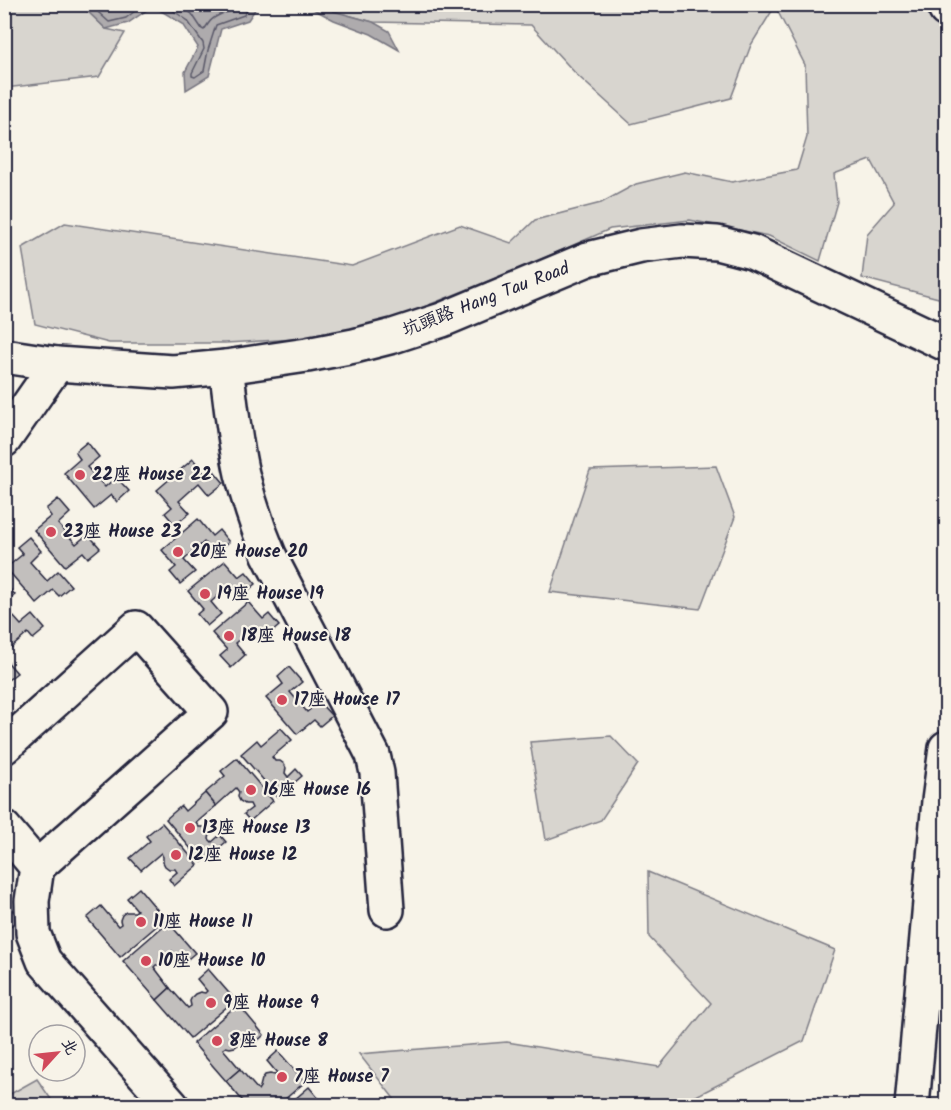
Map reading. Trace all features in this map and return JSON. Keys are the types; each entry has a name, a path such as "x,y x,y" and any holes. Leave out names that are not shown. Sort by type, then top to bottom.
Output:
{"street":[{"path":"943,4 946,10"},
{"name":"坑頭路 Hang Tau Road","path":"4,356 57,364 173,372 307,355 393,336 442,320 588,259 640,246 682,241 717,243 752,252 946,344"},
{"path":"4,440 57,364"},
{"path":"226,367 242,474 256,524 268,555 373,755 377,773 387,910"},
{"path":"4,747 136,628 211,712 37,867 32,901 33,933 44,961 172,1106"},
{"path":"912,1106 939,801 946,748"},
{"path":"4,828 37,867"}],"shaded area":[{"path":"4,5 81,5 106,29 125,33 99,77 5,88"},
{"path":"329,5 946,5 946,300 862,278 867,234 894,203 871,160 834,174 837,202 820,261 769,236 690,220 610,229 521,268 351,336 225,343 109,343 35,324 22,248 65,223 352,266 460,225 511,243 535,220 601,203 636,184 685,172 732,182 797,170 807,137 805,65 775,6 751,45 731,98 631,124 577,75 531,25 373,22 333,11"},
{"path":"716,466 735,517 700,609 550,592 590,470"},
{"path":"611,736 638,764 601,820 546,840 530,742"},
{"path":"648,872 835,950 804,1041 696,1096 705,1106 399,1105 359,1054 507,1042 659,1067 711,1003 649,937"},
{"path":"30,1083 40,1083 55,1105 5,1105 5,1097"}],"water":[{"path":"81,5 258,5 248,20 221,29 209,76 186,90 185,72 198,47 183,24 153,6 128,23 106,29"},
{"path":"307,5 329,5 333,11 373,22 389,31 399,50 371,34 334,20"}],"building":[{"name":"22座 House 22","path":"87,442 99,457 87,467 105,487 116,477 129,491 117,502 111,495 94,509 64,473 80,459 75,452"},
{"path":"193,459 207,477 214,471 224,483 209,495 199,483 179,501 190,513 175,525 165,513 172,507 157,490"},
{"name":"23座 House 23","path":"58,499 70,513 58,524 76,544 88,534 100,548 88,558 83,552 65,566 34,530 51,516 46,509"},
{"name":"20座 House 20","path":"198,519 212,536 219,530 229,542 214,554 204,542 184,560 195,572 180,584 170,572 176,567 162,550"},
{"path":"29,537 41,551 30,562 47,581 58,571 71,586 59,596 53,590 37,604 6,568 23,554 17,547"},
{"name":"19座 House 19","path":"225,561 239,577 246,572 256,584 241,596 231,584 211,602 221,614 207,626 197,614 203,609 188,591"},
{"path":"4,582 15,595 4,604"},
{"name":"18座 House 18","path":"248,602 263,619 269,614 279,626 265,638 255,626 235,643 245,655 231,668 220,656 227,650 212,633"},
{"path":"4,606 21,625 33,615 45,629 33,639 28,633 11,648 4,640"},
{"path":"4,658 17,673 4,683"},
{"name":"17座 House 17","path":"289,667 302,682 290,692 307,712 319,702 332,716 320,726 314,720 297,734 266,698 283,684 278,677"},
{"path":"281,728 292,740 272,757 275,761 284,764 288,777 296,769 302,776 278,797 241,754 257,740 261,745"},
{"name":"16座 House 16","path":"237,758 273,801 250,821 244,814 252,808 250,804 240,801 236,788 216,806 205,793 225,776 221,771"},
{"name":"13座 House 13","path":"205,793 216,806 196,823 199,827 208,829 209,839 212,842 220,835 226,842 202,862 166,819 181,806 185,811"},
{"name":"12座 House 12","path":"162,823 198,865 174,886 169,879 177,872 165,866 161,853 141,870 130,858 150,841 146,836"},
{"name":"11座 House 11","path":"139,888 165,919 120,957 87,918 101,906 118,926 121,924 122,915 137,910 127,898"},
{"path":"9,906 19,919 5,931 4,910"},
{"name":"10座 House 10","path":"168,922 195,953 183,963 172,951 169,962 154,967 170,988 157,1000 123,961"},
{"name":"9座 House 9","path":"208,969 235,1000 190,1038 157,1000 170,988 188,1008 195,994 207,991 197,979"},
{"name":"8座 House 8","path":"238,1004 264,1035 253,1045 242,1033 239,1044 223,1049 240,1069 226,1081 193,1043"},
{"name":"7座 House 7","path":"278,1051 305,1082 277,1106 247,1106 226,1081 240,1069 258,1090 265,1075 277,1073 267,1061"},
{"path":"309,1087 325,1106 287,1106"}],"place":[{"name":"22座 House 22","path":"80,475"},
{"name":"23座 House 23","path":"51,532"},
{"name":"20座 House 20","path":"178,552"},
{"name":"19座 House 19","path":"205,594"},
{"name":"18座 House 18","path":"229,636"},
{"name":"17座 House 17","path":"282,700"},
{"name":"16座 House 16","path":"251,790"},
{"name":"13座 House 13","path":"190,828"},
{"name":"12座 House 12","path":"176,855"},
{"name":"11座 House 11","path":"141,922"},
{"name":"10座 House 10","path":"146,961"},
{"name":"9座 House 9","path":"211,1003"},
{"name":"8座 House 8","path":"217,1041"},
{"name":"7座 House 7","path":"282,1077"}]}
